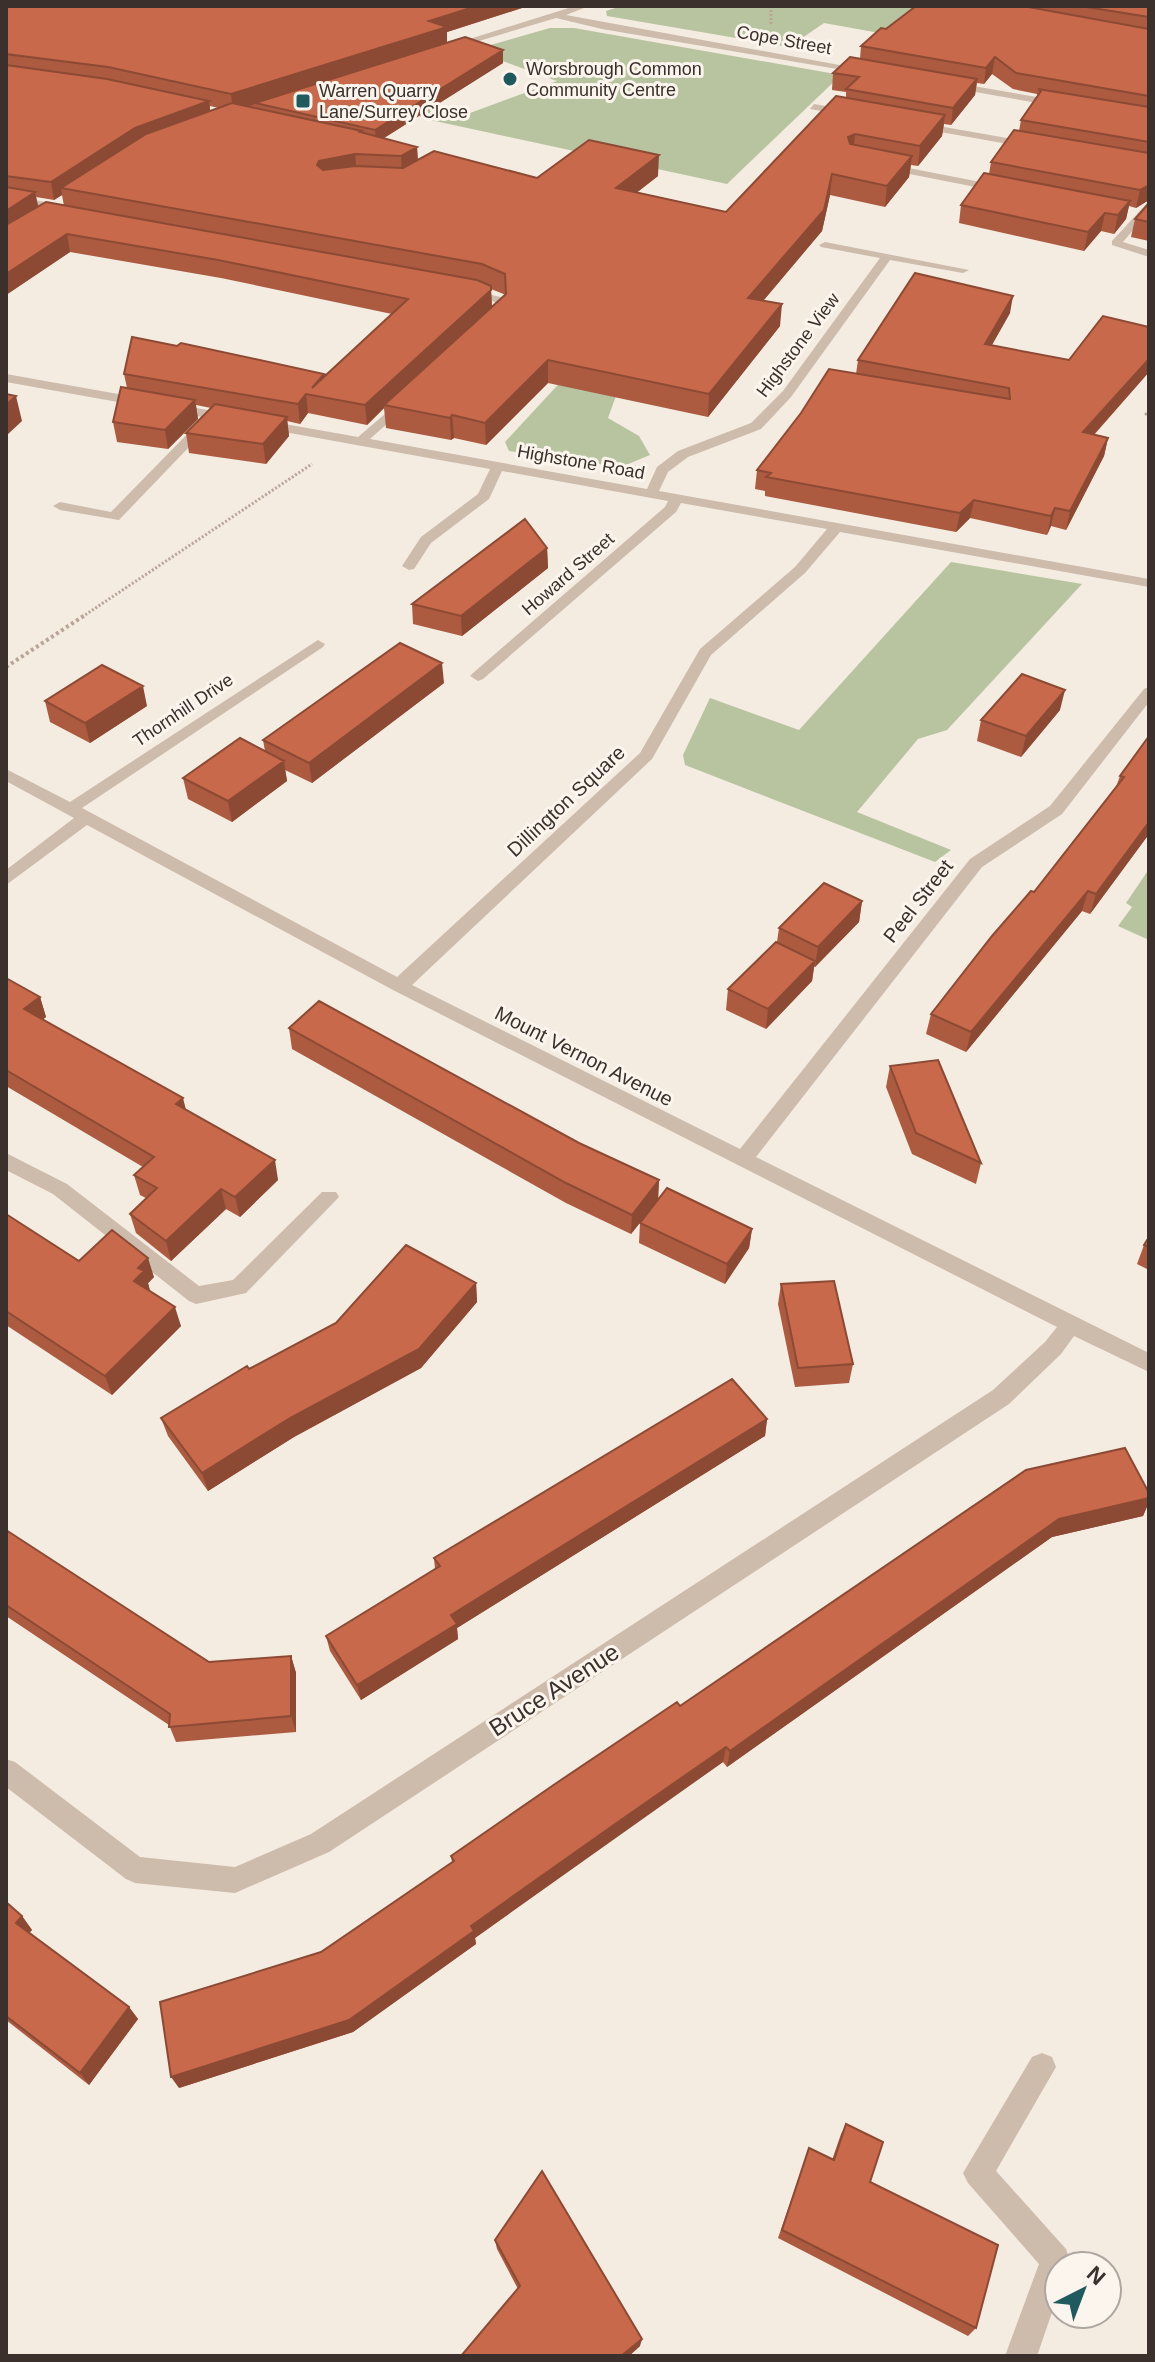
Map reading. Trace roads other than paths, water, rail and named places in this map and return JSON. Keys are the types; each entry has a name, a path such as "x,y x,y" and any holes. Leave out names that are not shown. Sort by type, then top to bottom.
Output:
{"street":[{"path":"427,54 585,6"},
{"name":"Cope Street","path":"556,15 602,26 881,73"},
{"path":"944,84 1070,106"},
{"path":"814,107 860,115"},
{"path":"905,123 1042,147"},
{"path":"867,163 1018,192"},
{"path":"6,198 51,214 69,199"},
{"path":"1149,204 1116,243 1149,254"},
{"path":"1124,212 1140,215"},
{"path":"825,245 963,270"},
{"name":"Highstone View","path":"652,492 662,470 683,454 756,426 787,394 887,256"},
{"path":"450,287 501,300 501,311 479,332"},
{"path":"801,374 816,377"},
{"name":"Highstone Road","path":"6,378 1149,580"},
{"path":"356,440 414,393"},
{"path":"60,506 114,517 214,415"},
{"path":"409,566 426,540 484,496 498,466"},
{"name":"Howard Street","path":"478,676 671,509 677,496"},
{"name":"Dillington Square","path":"399,986 646,756 705,652 800,570 837,526"},
{"name":"Thornhill Drive","path":"6,879 78,813 318,644"},
{"name":"Peel Street","path":"742,1160 976,863 1056,810 1149,692"},
{"name":"Mount Vernon Avenue","path":"6,774 399,986 1149,1363"},
{"path":"6,1161 60,1189 196,1295 239,1287 329,1197"},
{"name":"Bruce Avenue","path":"6,1771 135,1870 235,1880 320,1843 1001,1397 1053,1348 1070,1325"},
{"path":"1021,2356 1055,2260 978,2173 1042,2067"}],"place":[{"name":"Worsbrough Common Community Centre","path":"510,79"},
{"name":"Warren Quarry Lane/Surrey Close","path":"303,101"}]}
